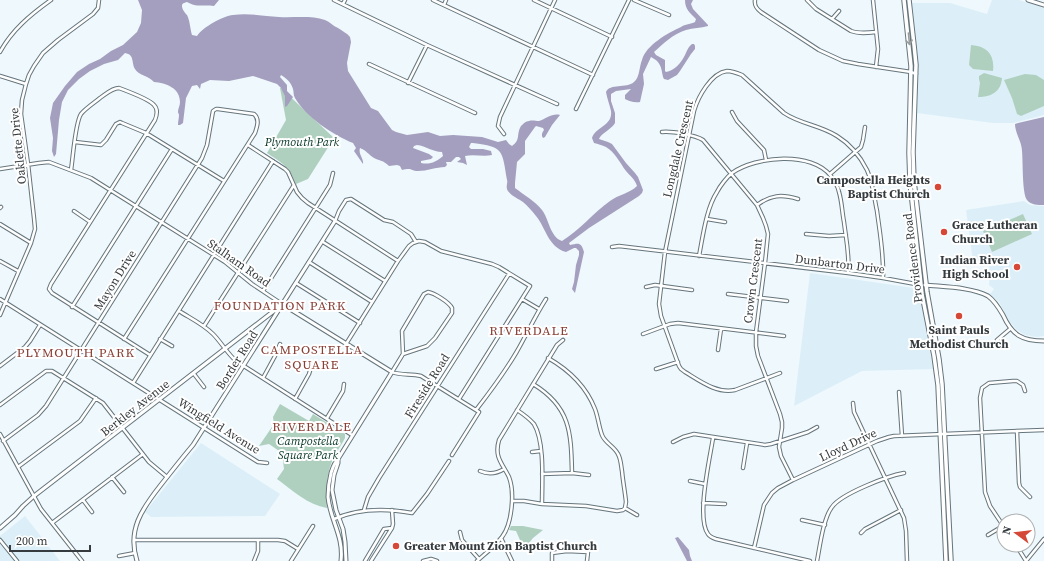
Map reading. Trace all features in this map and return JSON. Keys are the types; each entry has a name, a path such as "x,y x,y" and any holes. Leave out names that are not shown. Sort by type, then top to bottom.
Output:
{"main road":[{"name":"Providence Road","path":"904,0 910,47 911,72 909,163 910,187 924,309 938,385 946,561"},
{"name":"Providence Road","path":"909,0 916,74 913,141 914,166 926,285 941,374 951,561"}],"street":[{"path":"0,52 18,27 51,0"},
{"name":"Oaklette Drive","path":"0,315 31,243 35,229 21,114 22,100 26,84 29,75 43,53 93,14 98,8 99,0"},
{"path":"334,0 426,45 557,104"},
{"path":"343,4 345,0"},
{"path":"433,0 593,75"},
{"path":"444,5 446,0"},
{"path":"534,0 612,37"},
{"path":"504,134 499,128 498,123 555,0"},
{"path":"576,109 629,0"},
{"path":"634,0 669,15"},
{"path":"755,0 755,5 758,10 820,50 843,61 916,74"},
{"path":"807,0 816,9 845,28 857,33 876,32"},
{"path":"873,0 878,49 876,67"},
{"path":"1028,0 1044,5"},
{"path":"832,19 839,11"},
{"path":"408,83 426,45"},
{"path":"369,64 475,113"},
{"name":"Longdale Crescent","path":"780,373 729,392 717,390 681,369 659,308 665,252 696,104 703,90 717,75 723,72 731,71 742,75 791,118 828,130 842,139 855,152 863,162 872,182 882,245 883,278"},
{"path":"0,76 26,84"},
{"path":"71,170 78,121 82,113 107,92 114,88 119,88 155,105 157,116 50,284 49,289 52,293 72,307 150,355"},
{"name":"Mayon Drive","path":"4,441 42,410 64,378 206,151 212,113 214,110 218,109 249,113 257,116 258,119 255,133 248,145"},
{"path":"732,112 737,121 764,150 766,160"},
{"path":"75,142 101,145 116,124 120,122 146,133 224,181"},
{"path":"830,174 861,147 865,127"},
{"name":"Crown Crescent","path":"662,132 689,135 700,138 707,143 761,212 766,226 767,242 756,332 756,352 782,422 779,447 781,456 793,480"},
{"path":"124,339 248,145 274,161 288,172 302,198 315,208 398,261"},
{"path":"72,307 172,149"},
{"path":"699,256 707,219 714,196 717,190 731,174 754,163 766,160 796,159 809,161 830,174 839,192 849,253 848,273"},
{"path":"133,383 274,161"},
{"name":"Stalham Road","path":"0,168 49,162 91,178 213,255 282,304 392,372 400,375 421,376 476,410"},
{"path":"263,291 330,185 333,174"},
{"path":"204,326 294,185"},
{"path":"757,205 763,200 776,196 783,195 798,199"},
{"name":"Border Road","path":"137,561 134,540 136,526 141,512 167,476 193,445 323,242 346,200 351,199 384,220 393,222 411,234 416,242"},
{"path":"74,211 90,222"},
{"path":"707,219 725,222"},
{"path":"0,224 31,243"},
{"path":"806,234 829,236 846,234"},
{"path":"323,242 386,281"},
{"path":"346,344 398,261 409,246 416,242 425,242 441,251 492,264 530,286 459,399"},
{"name":"Dunbarton Drive","path":"612,247 619,246 765,263 848,273 921,285 974,290 990,297 997,305 1010,329"},
{"path":"0,261 18,271"},
{"path":"310,262 372,302"},
{"name":"Fireside Road","path":"364,510 368,497 379,478 510,274"},
{"path":"296,283 360,322"},
{"path":"646,287 661,286 692,290"},
{"path":"341,561 341,543 328,498 328,488 332,469 403,354 402,331 424,294 428,292 432,293 450,304 452,313 433,341 427,346 403,354"},
{"path":"728,294 787,301"},
{"name":"Wingfield Avenue","path":"0,299 258,462 267,463"},
{"path":"522,299 539,309"},
{"path":"452,455 479,412 476,410 516,352 546,299"},
{"name":"Berkley Avenue","path":"0,528 34,496 225,350 282,304"},
{"path":"178,310 204,326 214,335 225,350 243,366 352,435"},
{"path":"267,316 271,318 272,321"},
{"path":"643,334 670,324 678,323 784,336"},
{"path":"0,366 25,347 40,325"},
{"path":"718,350 721,329"},
{"path":"997,340 1010,329 1024,338 1044,340"},
{"path":"160,339 172,346"},
{"path":"460,532 462,540 478,560 501,538 508,524 512,501 510,481 498,458 497,444 548,358 557,345 563,340"},
{"path":"263,378 276,356 280,344"},
{"path":"548,358 560,364 571,374 592,402 602,435 619,455 626,502 625,508"},
{"path":"656,369 678,362"},
{"path":"295,399 309,374 312,364"},
{"path":"0,405 46,371 52,371 96,398 106,406 151,464 167,476"},
{"path":"194,374 204,387"},
{"path":"996,515 990,506 985,492 980,392 984,386 989,383 1013,381 1017,381 1022,385 1025,391"},
{"path":"326,418 343,391 344,384"},
{"path":"533,384 544,391 554,401 562,412 567,423 571,445 572,473"},
{"path":"899,392 902,436"},
{"path":"18,467 80,421 96,398"},
{"path":"853,403 854,412 904,518 907,561"},
{"path":"517,410 534,424 538,434 541,451 542,504"},
{"path":"673,442 694,434 765,445 808,432 817,427"},
{"name":"Lloyd Drive","path":"754,548 764,505 772,493 793,480 870,444 889,437 1044,430"},
{"path":"1017,431 1019,484 1030,497"},
{"path":"0,434 41,509 82,561"},
{"path":"713,438 703,503 706,530 709,534 716,539 810,561"},
{"path":"743,468 746,443"},
{"path":"532,452 541,451"},
{"path":"52,523 143,454"},
{"path":"338,459 332,490 338,517 343,529 346,561"},
{"path":"334,519 364,510 392,510 412,513 427,494 449,461"},
{"path":"480,471 489,474 499,472 504,469"},
{"path":"816,561 827,516 837,501 885,478 904,472"},
{"path":"542,474 572,473 590,475"},
{"path":"112,477 124,492"},
{"path":"690,481 705,484"},
{"path":"83,500 92,512"},
{"path":"512,501 542,504 582,505 617,511 625,508"},
{"path":"703,503 725,504"},
{"path":"625,508 637,515"},
{"path":"371,561 392,528 392,510"},
{"path":"862,533 865,529 901,510"},
{"path":"802,520 824,525"},
{"path":"291,561 313,526"},
{"path":"365,561 384,529 392,528"},
{"path":"988,535 996,530"},
{"path":"501,538 512,561"},
{"path":"1026,561 1044,539"},
{"path":"0,540 17,561"},
{"path":"134,540 278,540 285,541 298,549"},
{"path":"254,561 258,550 258,541"},
{"path":"552,561 552,553 574,551 588,552 587,561"},
{"path":"118,556 135,553"},
{"path":"423,561 431,559 437,561"}],"shaded area":[{"path":"138,0 219,0 214,6 197,5 187,2 182,4 182,8 189,20 192,35 197,36 214,22 224,17 239,14 279,17 308,17 320,18 327,21 350,37 351,42 347,63 348,71 371,108 378,111 392,130 407,135 428,132 440,136 453,135 482,137 498,142 506,140 512,146 515,144 521,126 526,122 539,121 552,115 560,115 545,137 543,138 542,136 544,130 543,128 536,126 525,141 525,154 517,162 515,188 533,201 542,210 552,232 562,241 575,232 610,201 637,186 634,179 612,152 602,145 594,143 592,138 597,131 607,123 611,116 606,92 608,89 634,82 639,72 644,55 648,49 658,40 670,33 684,25 695,22 696,19 687,8 685,0 693,0 691,4 693,9 708,26 681,32 668,40 654,52 656,55 665,60 666,72 672,70 679,64 692,44 695,46 695,49 677,75 668,80 664,79 659,63 651,57 643,74 644,84 640,102 625,99 625,95 631,89 616,91 611,94 611,101 615,113 615,123 599,139 612,144 638,177 643,190 639,196 589,228 569,243 570,245 581,245 584,252 575,293 572,289 579,251 574,248 566,252 555,246 531,210 508,191 504,162 500,152 496,149 491,146 471,143 469,147 471,149 491,151 492,155 465,156 467,165 457,162 461,159 456,157 451,162 446,162 447,165 445,167 418,171 410,169 402,170 400,166 397,165 389,166 360,148 363,164 354,151 356,148 353,143 321,125 306,112 294,97 290,82 281,75 280,77 287,85 287,91 293,97 285,107 285,96 277,84 253,76 229,81 210,80 201,84 200,89 197,85 192,86 186,98 183,123 178,125 178,111 180,102 178,93 172,87 154,82 136,71 132,57 125,53 118,60 104,64 90,71 68,90 62,102 56,154 54,157 52,151 53,138 50,118 53,103 77,72 123,45 137,32 141,23 142,10","holes":["417,145 442,152 443,156 438,160 427,164 421,163 421,161 431,159 433,157 413,148"]},
{"path":"992,0 1019,0 1044,8 1044,115 1013,123 993,123 917,113 919,68 912,3 950,3 987,14"},
{"path":"1044,117 1044,205 1039,205 1030,203 1025,197 1023,184 1022,148 1015,124"},
{"name":"Indian River High School","path":"1024,201 1030,205 1044,206 1044,336 1037,337 1025,335 1017,330 1009,321 999,302 990,294 994,289 989,285 989,260 973,261 966,210"},
{"path":"810,273 914,288 919,291 933,369 862,371 794,406"},
{"path":"201,443 280,494 265,516 151,517 145,512"},
{"path":"25,516 60,561 0,561 0,536"},
{"path":"678,537 689,550 692,561 687,561 675,538"}],"green space":[{"path":"971,45 981,47 989,52 993,60 993,71 973,69 969,65"},
{"path":"984,73 1002,78 1000,87 991,95 978,97 980,83 979,76"},
{"path":"1025,74 1036,75 1044,80 1044,106 1021,116 1017,114 1004,80"},
{"name":"Plymouth Park","path":"280,88 334,138 308,179 296,184 288,169 267,153 286,120"},
{"path":"1023,214 1032,234 992,252 983,231"},
{"name":"Campostella Square Park","path":"280,404 309,421 313,414 345,434 345,438 329,469 327,508 313,504 277,479 284,469 282,453 269,444 259,446 274,424 273,417"},
{"path":"511,526 523,526 543,530 533,538 525,548 523,547 516,531 509,530"}],"place":[{"name":"Campostella Heights Baptist Church","path":"938,187"},
{"name":"Grace Lutheran Church","path":"944,232"},
{"name":"Indian River High School","path":"1017,267"},
{"name":"Saint Pauls Methodist Church","path":"959,316"},
{"name":"Greater Mount Zion Baptist Church","path":"396,546"}],"district":[{"name":"FOUNDATION PARK","path":"280,305"},
{"name":"RIVERDALE","path":"529,330"},
{"name":"PLYMOUTH PARK","path":"76,352"},
{"name":"CAMPOSTELLA SQUARE","path":"312,356"},
{"name":"RIVERDALE","path":"312,426"}]}
